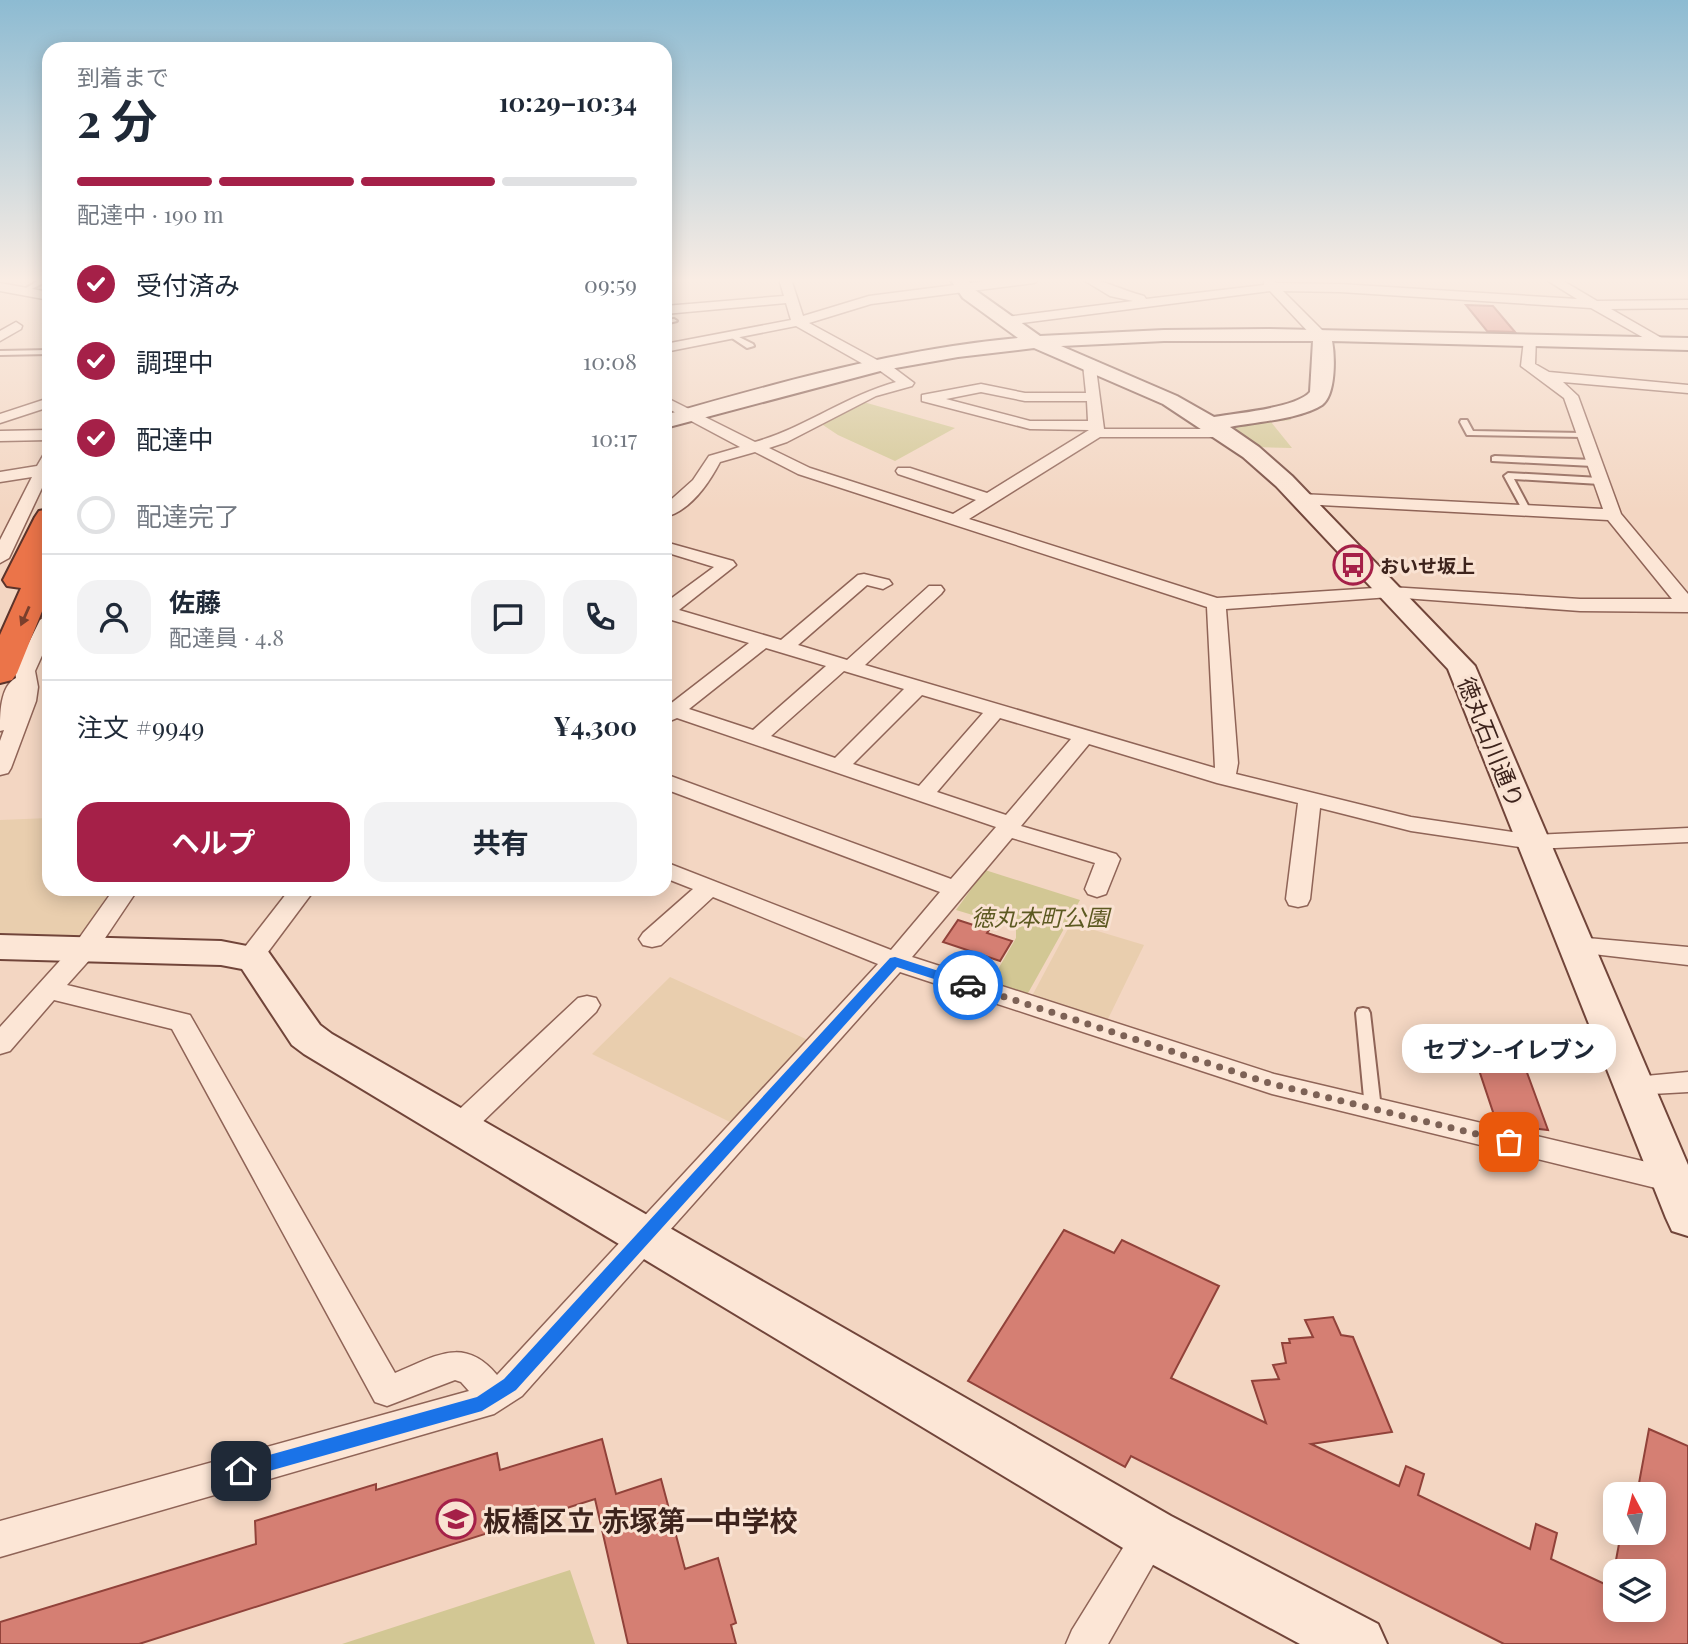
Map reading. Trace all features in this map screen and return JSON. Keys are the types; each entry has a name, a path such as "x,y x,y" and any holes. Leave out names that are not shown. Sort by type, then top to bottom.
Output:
{"highway":[{"path":"0,617 42,531"},
{"path":"13,672 42,580"}],"street":[{"path":"672,507 688,497 704,480 714,459 782,439 871,393 911,384 862,356"},
{"path":"672,420 805,382 879,365 942,356"},
{"name":"徳丸石川通り","path":"1068,356 1170,400 1218,428 1260,459 1461,666 1688,1218"},
{"path":"1094,397 1024,397 981,388 931,395 927,398 1030,425 1097,430 1218,428 1288,410 1315,400 1320,392 1323,356"},
{"path":"1529,356 1528,366 1547,376 1571,396 1592,463 1613,515 1687,605"},
{"path":"1674,356 1688,368"},
{"path":"1090,365 1097,430"},
{"path":"1547,376 1688,389"},
{"path":"0,419 42,404"},
{"path":"672,405 804,471 1216,604 1390,592 1580,605 1687,605"},
{"path":"955,520 1097,430"},
{"path":"0,436 42,435"},
{"path":"0,477 42,465"},
{"path":"904,471 989,499"},
{"path":"0,558 42,472"},
{"path":"1301,499 1613,515"},
{"path":"672,549 727,565 672,607"},
{"path":"785,647 864,579 883,584"},
{"path":"757,738 935,590"},
{"path":"1216,604 1227,764 1225,778"},
{"path":"672,614 1225,778 1411,824 1533,842 1688,835"},
{"path":"0,725 13,672 42,630"},
{"path":"672,712 763,641"},
{"path":"0,768 29,687 13,672"},
{"path":"839,766 918,687"},
{"path":"27,698 42,691"},
{"path":"923,795 996,710"},
{"path":"672,715 757,738 1108,859 1097,889"},
{"path":"0,1539 482,1403 510,1385 895,961 1085,736"},
{"path":"672,784 956,889"},
{"path":"1298,899 1310,799"},
{"path":"672,872 895,961 1272,1084 1672,1180"},
{"path":"652,939 709,887"},
{"path":"0,1044 84,950 121,896"},
{"path":"250,958 298,896"},
{"path":"1576,945 1688,956"},
{"path":"0,947 221,953 250,958 263,968 306,1035 1152,1535 1358,1644"},
{"path":"49,990 181,1022 387,1391 455,1365 474,1371 493,1395"},
{"path":"459,1127 587,1005"},
{"path":"1634,1085 1688,1082"},
{"path":"1086,1644 1152,1535"}],"lane":[{"path":"26,361 31,356"},
{"path":"1464,422 1470,433 1583,435"},
{"path":"1495,459 1592,463"},
{"path":"1527,511 1508,476 1600,481"},
{"path":"1363,1013 1373,1109"}],"shaded area":[{"path":"42,818 42,896 107,896 80,936 0,933 0,820"},
{"path":"1071,923 1144,945 1108,1019 1032,996"},
{"path":"670,977 808,1040 730,1122 592,1054"}],"green space":[{"path":"860,401 955,428 895,461 838,435 820,423"},
{"path":"1290,417 1291,420 1271,422 1292,448 1253,447 1223,426"},
{"name":"徳丸本町公園","path":"985,870 1080,900 1027,995 990,983 1016,938 1016,928 956,910"},
{"path":"570,1570 595,1644 342,1644"}],"building":[{"path":"958,920 1012,941 1000,961 943,942"},
{"path":"1474,1055 1522,1059 1548,1130 1497,1124"},
{"path":"1064,1230 1114,1253 1122,1240 1219,1286 1171,1378 1266,1423 1252,1381 1279,1379 1273,1365 1286,1363 1282,1343 1290,1343 1289,1339 1313,1337 1305,1320 1333,1317 1341,1335 1353,1337 1392,1432 1311,1444 1399,1486 1406,1466 1424,1474 1418,1495 1530,1549 1536,1524 1557,1533 1551,1559 1603,1583 1603,1622 1666,1622 1666,1559 1616,1559 1619,1545 1666,1545 1666,1482 1639,1482 1649,1429 1688,1446 1688,1644 1504,1644 1131,1456 1125,1467 968,1381"},
{"path":"602,1439 616,1494 661,1479 685,1569 718,1558 736,1623 731,1625 736,1644 628,1644 595,1499 139,1644 0,1644 0,1622 256,1544 255,1521 376,1484 376,1490 497,1453 500,1470"}],"way so far":[{"path":"968,985 1272,1084 1509,1142"}],"place":[{"name":"おいせ坂上","path":"1353,565"},
{"name":"セブン-イレブン","path":"1509,1142"},
{"name":"板橋区立 赤塚第一中学校","path":"456,1519"}],"route":[{"path":"241,1471 482,1403 510,1385 895,961 968,985"}]}
